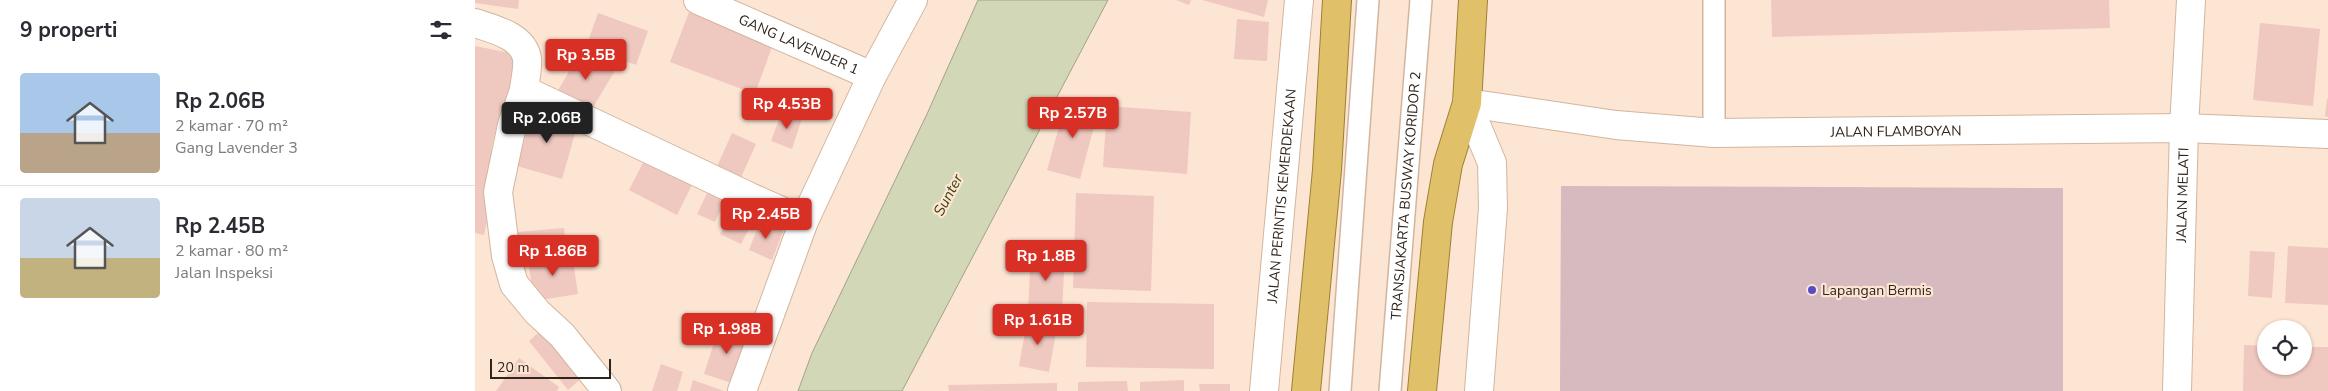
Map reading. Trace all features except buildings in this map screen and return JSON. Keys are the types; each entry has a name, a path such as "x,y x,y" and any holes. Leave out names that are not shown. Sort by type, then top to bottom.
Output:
{"highway":[{"path":"1306,391 1327,170 1337,0"},
{"path":"1422,391 1438,222 1448,164 1467,103 1473,0"}],"street":[{"name":"GANG LAVENDER 1","path":"698,0 872,76"},
{"path":"742,391 804,221 872,76 913,0"},
{"name":"JALAN PERINTIS KEMERDEKAAN","path":"1264,391 1299,0"},
{"name":"JALAN MELATI","path":"2177,391 2184,128 2191,0"},
{"path":"475,23 510,36 525,52 527,60 524,90 512,124 498,192 506,256 514,284 537,312 562,335 607,391"},
{"path":"524,90 804,221"},
{"path":"1467,103 1492,163 1493,208 1479,391"},
{"name":"JALAN FLAMBOYAN","path":"1467,103 1616,124 1714,133 2184,128 2328,134"}],"lane":[{"path":"1341,391 1368,0"},
{"name":"TRANSJAKARTA BUSWAY KORIDOR 2","path":"1391,391 1421,0"},
{"path":"1714,0 1714,133"}],"shaded area":[{"name":"Lapangan Bermis","path":"1561,186 2063,188 2063,391 1560,391"}],"water":[{"name":"Sunter","path":"978,0 1108,0 902,391 798,391 812,353 927,114"}],"place":[{"name":"Lapangan Bermis","path":"1812,290"}]}
